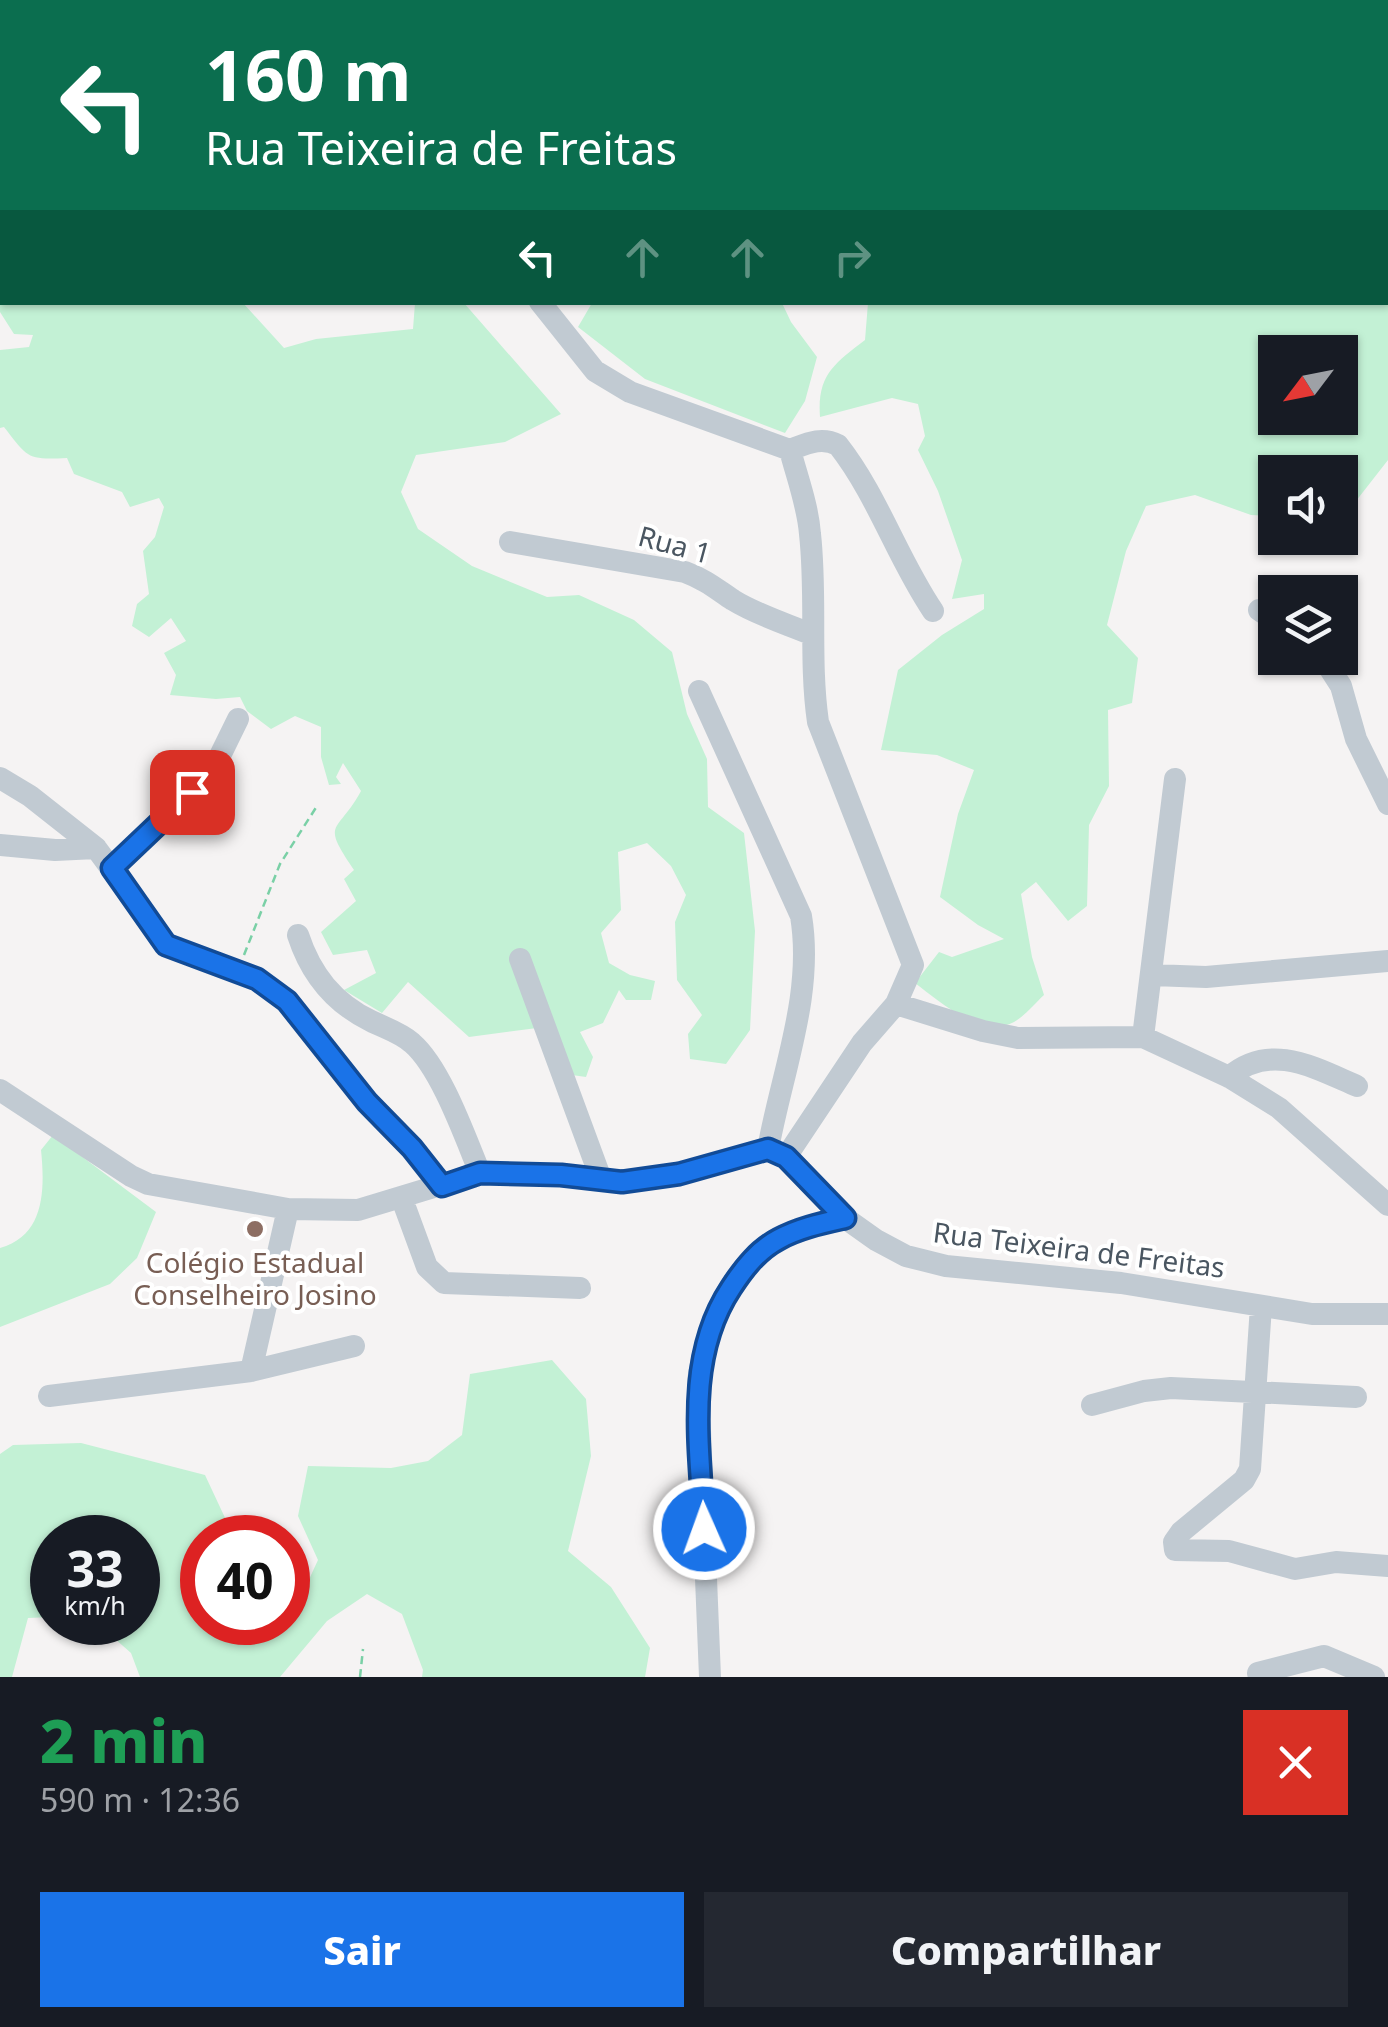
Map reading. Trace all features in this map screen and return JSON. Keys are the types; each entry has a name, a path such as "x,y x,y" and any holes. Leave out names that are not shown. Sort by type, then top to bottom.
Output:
{"street":[{"path":"542,305 595,370 630,392 790,450 817,441 838,445 872,496 933,611"},
{"path":"0,1090 148,1184 288,1209 358,1210 480,1173 622,1182 777,1153 896,1004 913,965 818,722 812,680 810,529 790,450"},
{"name":"Rua 1","path":"510,542 686,572 708,580 733,600 764,616 813,635"},
{"path":"1334,675 1341,686 1356,739 1388,804"},
{"path":"698,692 802,916 806,947 803,988 777,1153"},
{"path":"112,868 201,783 222,754 238,720"},
{"path":"0,778 30,796 96,848 166,945 238,970 287,1001 367,1102 442,1186"},
{"path":"1143,1037 1175,780"},
{"path":"0,845 54,850 96,848"},
{"path":"298,936 312,968 339,1003 404,1037 424,1057 452,1108 480,1173"},
{"path":"520,959 601,1180"},
{"path":"1153,975 1206,977 1388,961"},
{"path":"896,1004 983,1032 1018,1038 1143,1037 1228,1077 1279,1108 1388,1205"},
{"path":"1228,1077 1252,1060 1278,1059 1313,1067 1357,1086"},
{"name":"Rua Teixeira de Freitas","path":"777,1153 845,1218 906,1256 946,1266 1121,1283 1312,1314 1388,1314"},
{"path":"402,1199 427,1267 444,1283 580,1288"},
{"path":"251,1371 288,1209"},
{"path":"710,1677 698,1381 702,1351 724,1297 758,1252 780,1238 845,1218"},
{"path":"1261,1306 1250,1469 1244,1480 1181,1532 1174,1542 1176,1550 1229,1550 1294,1569 1336,1562 1388,1566"},
{"path":"49,1396 251,1371 354,1346"},
{"path":"1092,1405 1172,1388 1356,1397"},
{"path":"1258,1673 1324,1656 1340,1669 1374,1677"}],"path":[{"path":"238,970 280,864 317,806"},
{"path":"360,1677 363,1649"}],"green space":[{"path":"0,305 245,305 284,348 316,339 413,329 415,305 466,305 561,414 505,442 416,455 401,492 418,529 472,566 547,597 579,595 634,620 672,652 687,714 707,759 708,807 744,833 755,931 750,1030 726,1064 690,1059 688,1034 702,1015 677,980 675,922 686,895 671,866 647,843 618,852 621,910 601,933 609,963 630,975 655,981 651,1000 626,1000 619,990 603,1023 580,1032 593,1057 586,1077 565,1074 537,1028 469,1037 408,982 382,1013 344,990 376,973 367,950 333,955 321,932 356,901 344,879 354,870 335,835 339,822 361,791 343,763 336,777 341,784 329,785 321,757 321,727 295,716 271,729 247,711 240,697 170,695 176,675 164,653 186,641 171,618 149,637 132,626 137,604 149,594 143,551 155,537 164,507 159,498 130,507 122,492 74,474 67,458 29,455 4,427 0,428 0,350 29,347 33,335 14,334 0,312"},
{"path":"591,305 783,305 817,357 805,401 785,433 645,379 578,327"},
{"path":"868,305 1388,305 1388,460 1358,498 1358,455 1258,455 1258,515 1195,495 1146,506 1126,551 1107,625 1138,658 1132,703 1108,710 1109,786 1089,825 1087,906 1068,921 1036,882 1021,894 1032,957 1044,995 1014,1022 1002,1026 989,1026 962,1016 915,983 939,952 952,957 1004,939 940,897 958,814 974,770 937,755 881,750 898,670 942,635 984,609 984,594 952,599 962,560 938,491 918,450 925,436 918,404 892,398 820,417 821,391 844,356 865,340"},
{"path":"53,1135 156,1212 137,1258 110,1284 0,1327 0,1248 15,1242 34,1222 42,1195 41,1150"},
{"path":"552,1360 586,1399 591,1456 568,1551 611,1587 650,1648 645,1677 422,1677 423,1670 402,1614 367,1594 327,1621 310,1641 310,1577 318,1560 310,1542 310,1515 298,1515 308,1466 391,1468 428,1461 462,1435 470,1374"},
{"path":"81,1443 205,1475 224,1515 180,1515 180,1645 307,1645 280,1677 140,1677 131,1653 122,1645 160,1645 160,1515 30,1515 30,1618 12,1677 0,1677 0,1454 13,1445"}],"place":[{"name":"Colégio Estadual Conselheiro Josino","path":"255,1229"}],"route":[{"path":"192,792 112,868 166,945 238,970 287,1001 367,1102 442,1186 480,1173 561,1175 622,1182 679,1174 768,1149 786,1157 845,1218 810,1226 758,1252 724,1297 702,1351 698,1381 704,1529"}]}
